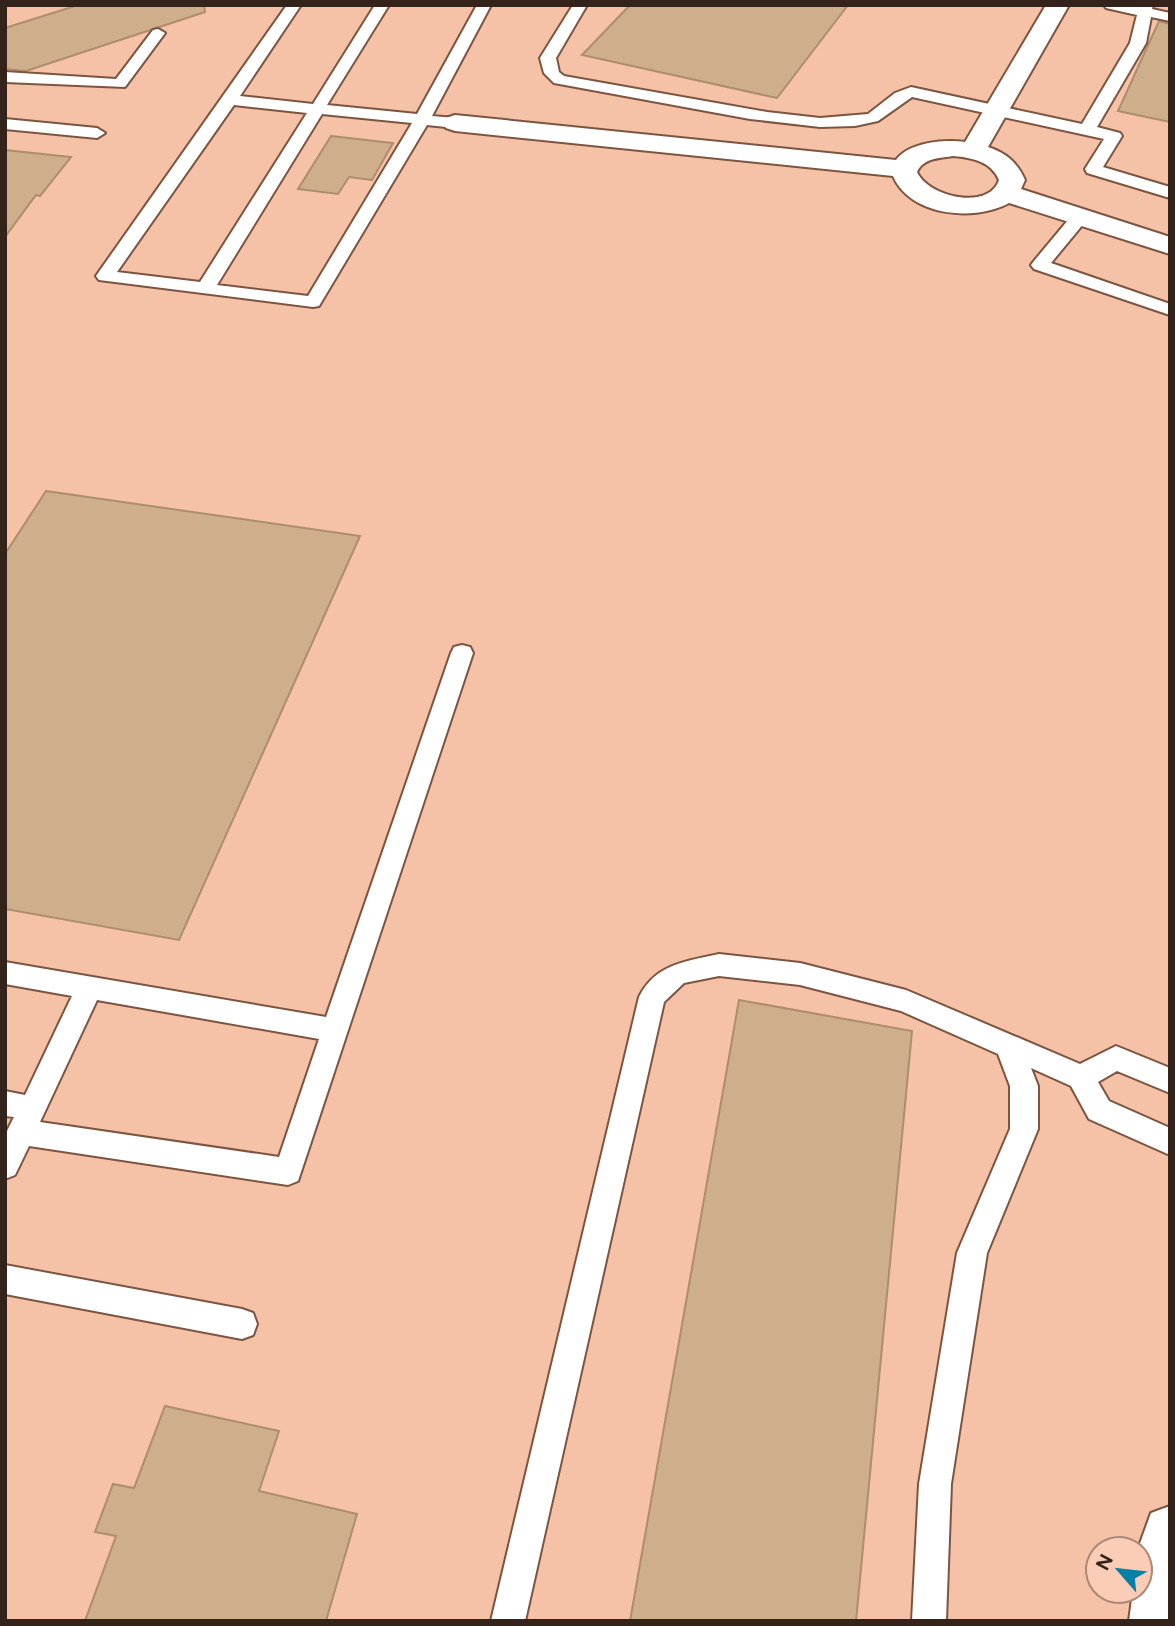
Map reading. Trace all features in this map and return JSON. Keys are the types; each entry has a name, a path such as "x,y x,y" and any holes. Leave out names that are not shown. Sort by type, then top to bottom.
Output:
{"street":[{"path":"973,150 1058,5"},
{"path":"455,123 904,169"},
{"path":"936,149 973,150 996,159 1010,172 1012,180 1006,193 995,200 979,204 941,202 911,188 904,179 904,169 909,160 936,149"},
{"path":"1006,193 1170,246"},
{"path":"1156,1621 1164,1551 1170,1532"}],"lane":[{"path":"294,5 105,276 313,302 422,120 484,5"},
{"path":"205,289 382,5"},
{"path":"580,5 548,58 552,73 559,80 681,102 833,122 872,118 881,114 903,94 911,92 1114,136 1093,169 1170,193"},
{"path":"1111,5 1145,8 1170,17"},
{"path":"1087,130 1138,43 1145,8"},
{"path":"5,77 120,84 158,33"},
{"path":"230,100 455,123"},
{"path":"5,124 97,133"},
{"path":"1080,217 1040,265 1170,310"},
{"path":"5,1103 27,1120 288,1172 333,1030 462,653"},
{"path":"508,1621 652,997 676,974 719,965 800,974 906,1001 1081,1077 1099,1110 1170,1142"},
{"path":"5,973 333,1030"},
{"path":"5,1166 89,988"},
{"path":"929,1621 934,1484 972,1254 1024,1129 1024,1086 1009,1046"},
{"path":"1081,1077 1116,1058 1170,1082"},
{"path":"5,1279 242,1324"}],"shaded area":[{"path":"5,5 1170,5 1170,1621 5,1621"}],"building":[{"path":"78,5 204,5 205,12 26,71 5,69 5,28"},
{"path":"630,5 848,5 777,98 582,55"},
{"path":"1159,21 1170,24 1170,122 1118,111"},
{"path":"331,136 393,143 372,180 349,177 338,194 298,189"},
{"path":"5,150 71,157 40,196 36,195 5,237"},
{"path":"46,491 360,536 179,940 5,909 5,554"},
{"path":"739,1000 912,1031 856,1621 630,1621"},
{"path":"165,1406 279,1431 259,1491 357,1514 326,1621 85,1621 116,1536 95,1532 113,1484 134,1488"}]}
